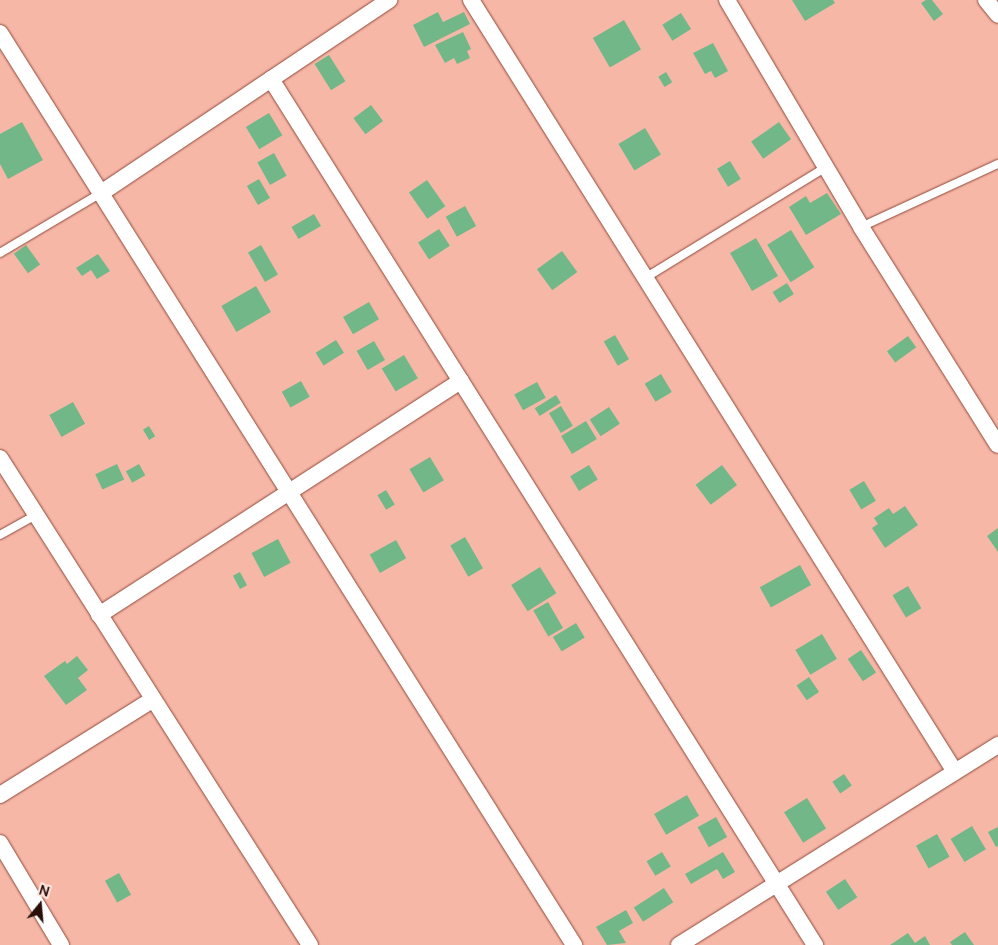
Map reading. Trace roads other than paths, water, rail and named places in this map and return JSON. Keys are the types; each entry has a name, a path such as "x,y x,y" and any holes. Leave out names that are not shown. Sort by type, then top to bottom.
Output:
{"street":[{"path":"101,193 389,0"},
{"path":"470,0 955,772"},
{"path":"727,0 861,227 998,445"},
{"path":"986,0 998,15"},
{"path":"0,33 574,945"},
{"path":"271,79 777,883 814,945"},
{"path":"99,616 461,381"},
{"path":"0,458 152,700 310,945"},
{"path":"0,795 152,700"},
{"path":"679,945 998,745"},
{"path":"0,843 61,945"}],"lane":[{"path":"861,227 998,164"},
{"path":"645,278 826,167"},
{"path":"0,253 101,193"},
{"path":"0,536 36,514"}]}
